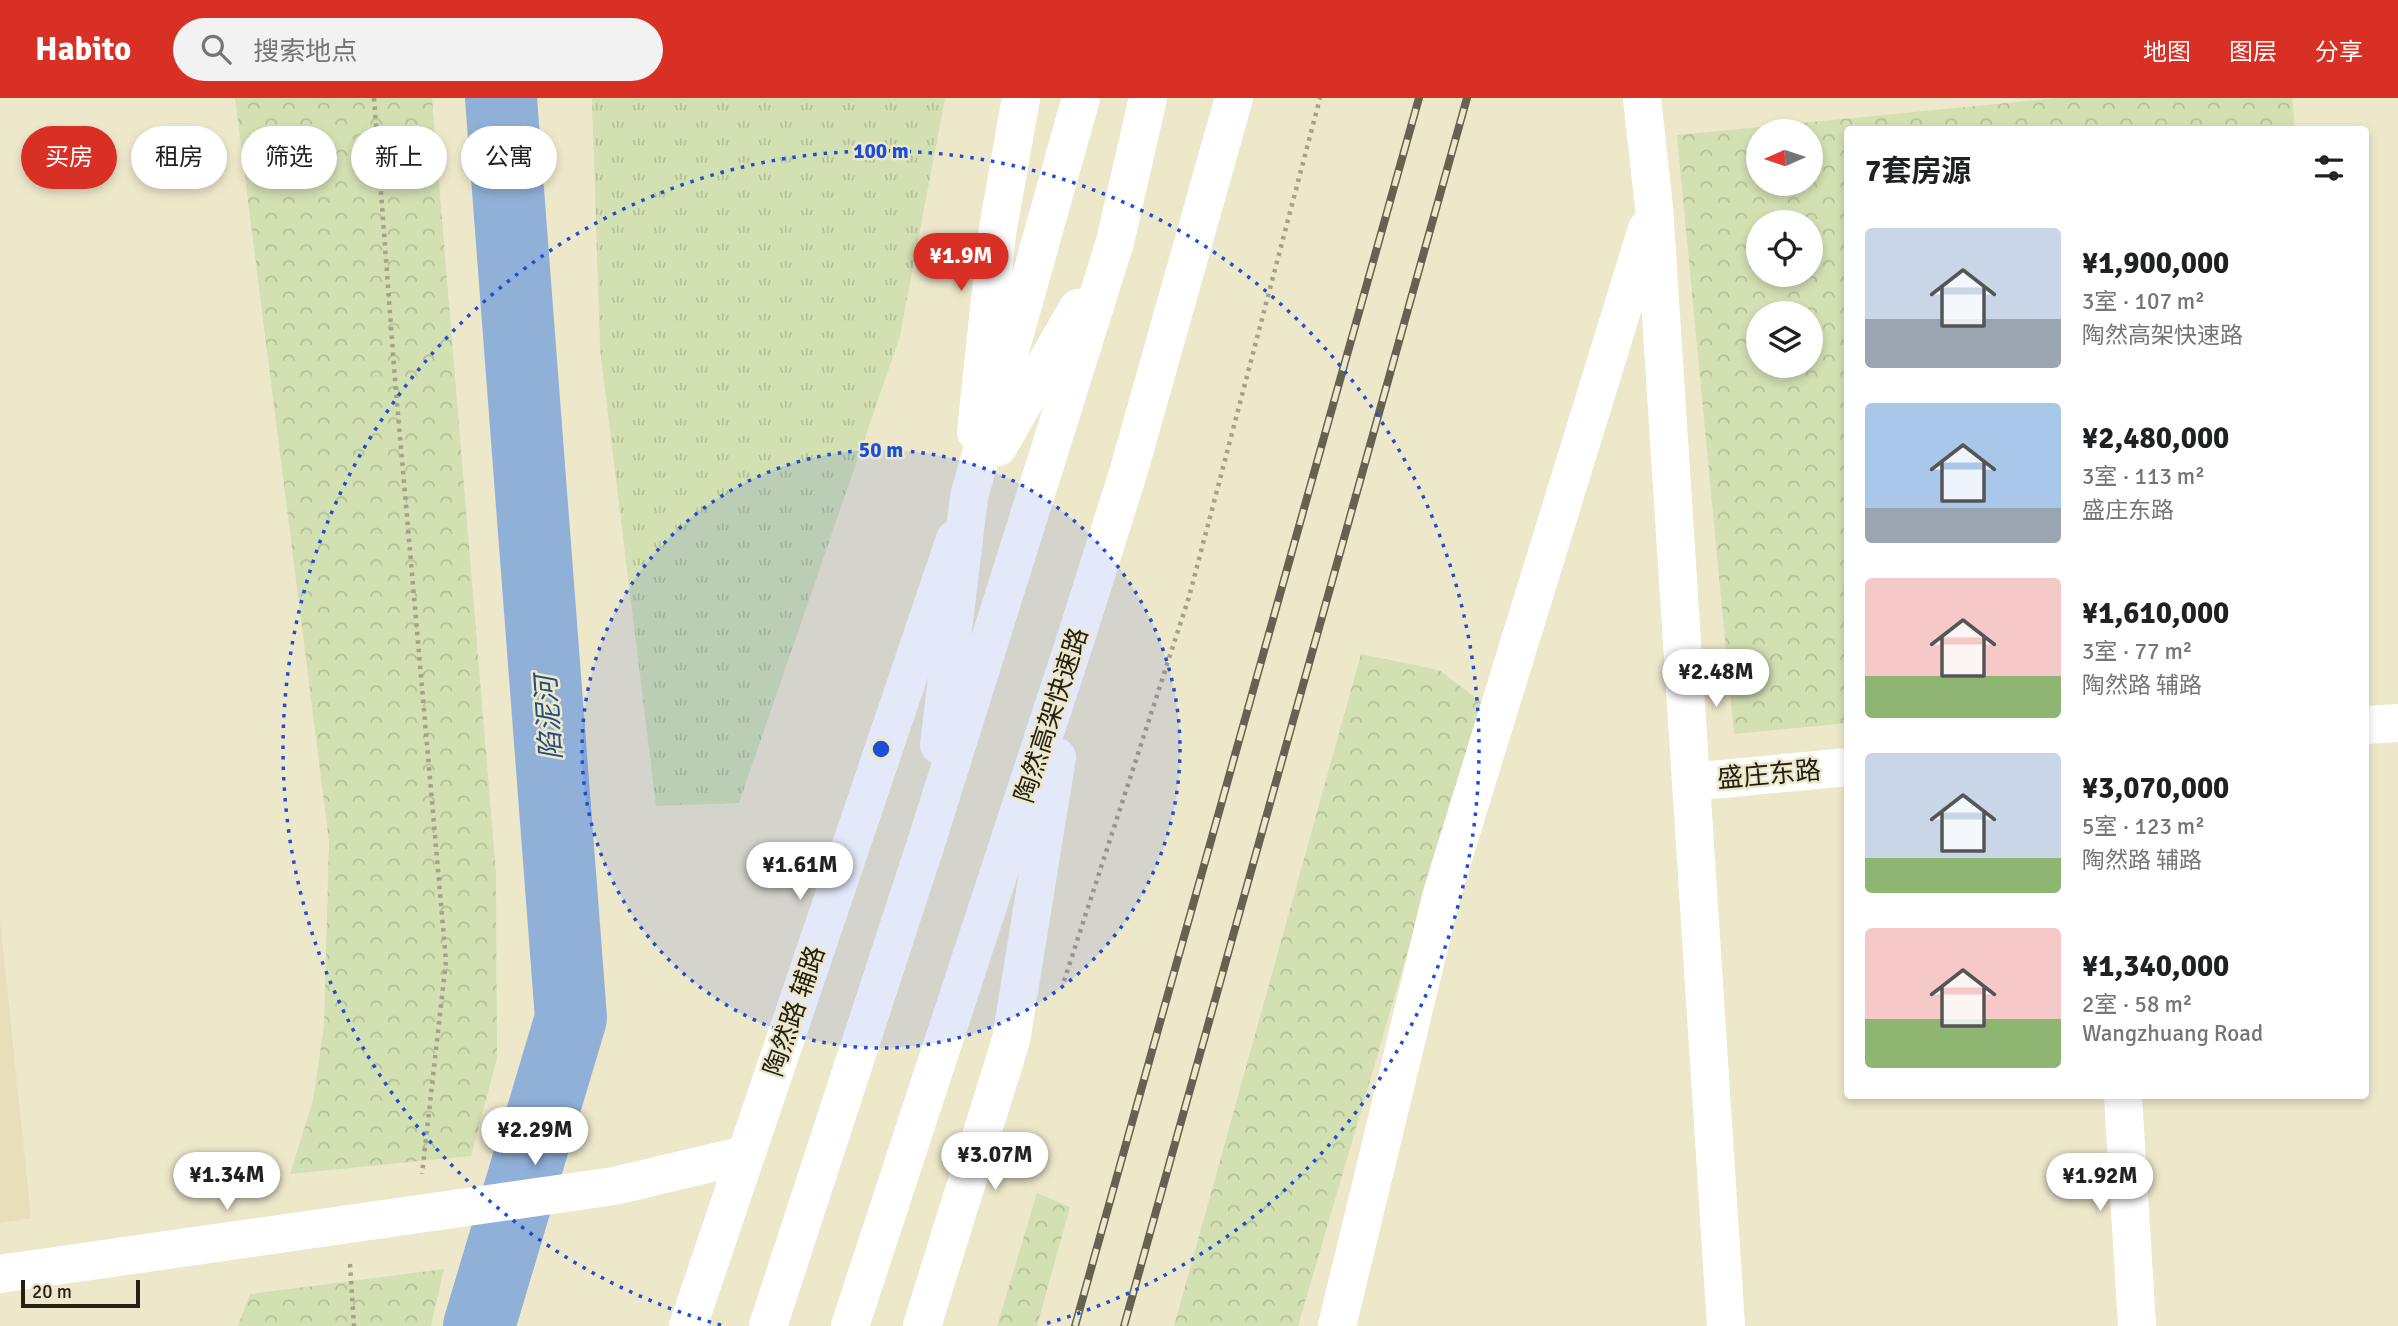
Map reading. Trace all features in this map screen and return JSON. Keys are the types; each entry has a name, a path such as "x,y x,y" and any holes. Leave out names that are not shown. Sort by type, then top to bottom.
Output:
{"main road":[{"path":"928,837 997,234 1021,98"},
{"path":"768,1326 928,837 1115,242 1148,98"},
{"name":"陶然高架快速路","path":"850,1326 1129,470 1234,98"},
{"path":"1642,98 1654,207 1726,1326"},
{"path":"969,497 1080,102"},
{"path":"1337,1326 1441,897 1654,207"},
{"path":"969,497 1115,242"},
{"name":"陶然路 辅路","path":"688,1326 969,497"},
{"path":"922,1326 1011,1040 1075,641"},
{"path":"2369,725 2398,723"},
{"name":"盛庄东路","path":"1691,782 1844,767"},
{"path":"2123,1099 2137,1326"},
{"path":"0,1274 614,1186 745,1155"}],"path":[{"path":"374,98 395,380 446,961 418,1214"},
{"path":"1061,989 1189,597 1320,98"},
{"path":"348,1225 354,1326"}],"shaded area":[{"path":"0,919 31,1218 0,1223"}],"green space":[{"path":"235,98 432,98 434,126 351,126 351,189 440,189 496,873 497,1058 471,1156 290,1174 313,1100 324,1026 329,841 247,189 337,189 337,126 241,126 241,145"},
{"path":"592,98 945,98 900,336 739,803 656,806 600,349"},
{"path":"2058,98 2292,98 2295,126 1844,126 1844,723 1734,734 1677,135 1746,128 1746,196 1824,196 1824,121"},
{"path":"1361,654 1439,670 1481,702 1298,1326 1174,1326"},
{"path":"1037,1193 1070,1207 1037,1326 997,1326"},
{"path":"444,1269 431,1326 238,1326 250,1294"}],"waterway":[{"name":"陷泥河","path":"479,1326 571,1018 501,98"}],"railway":[{"path":"1075,1326 1419,98"},
{"path":"1124,1326 1467,98"}]}
